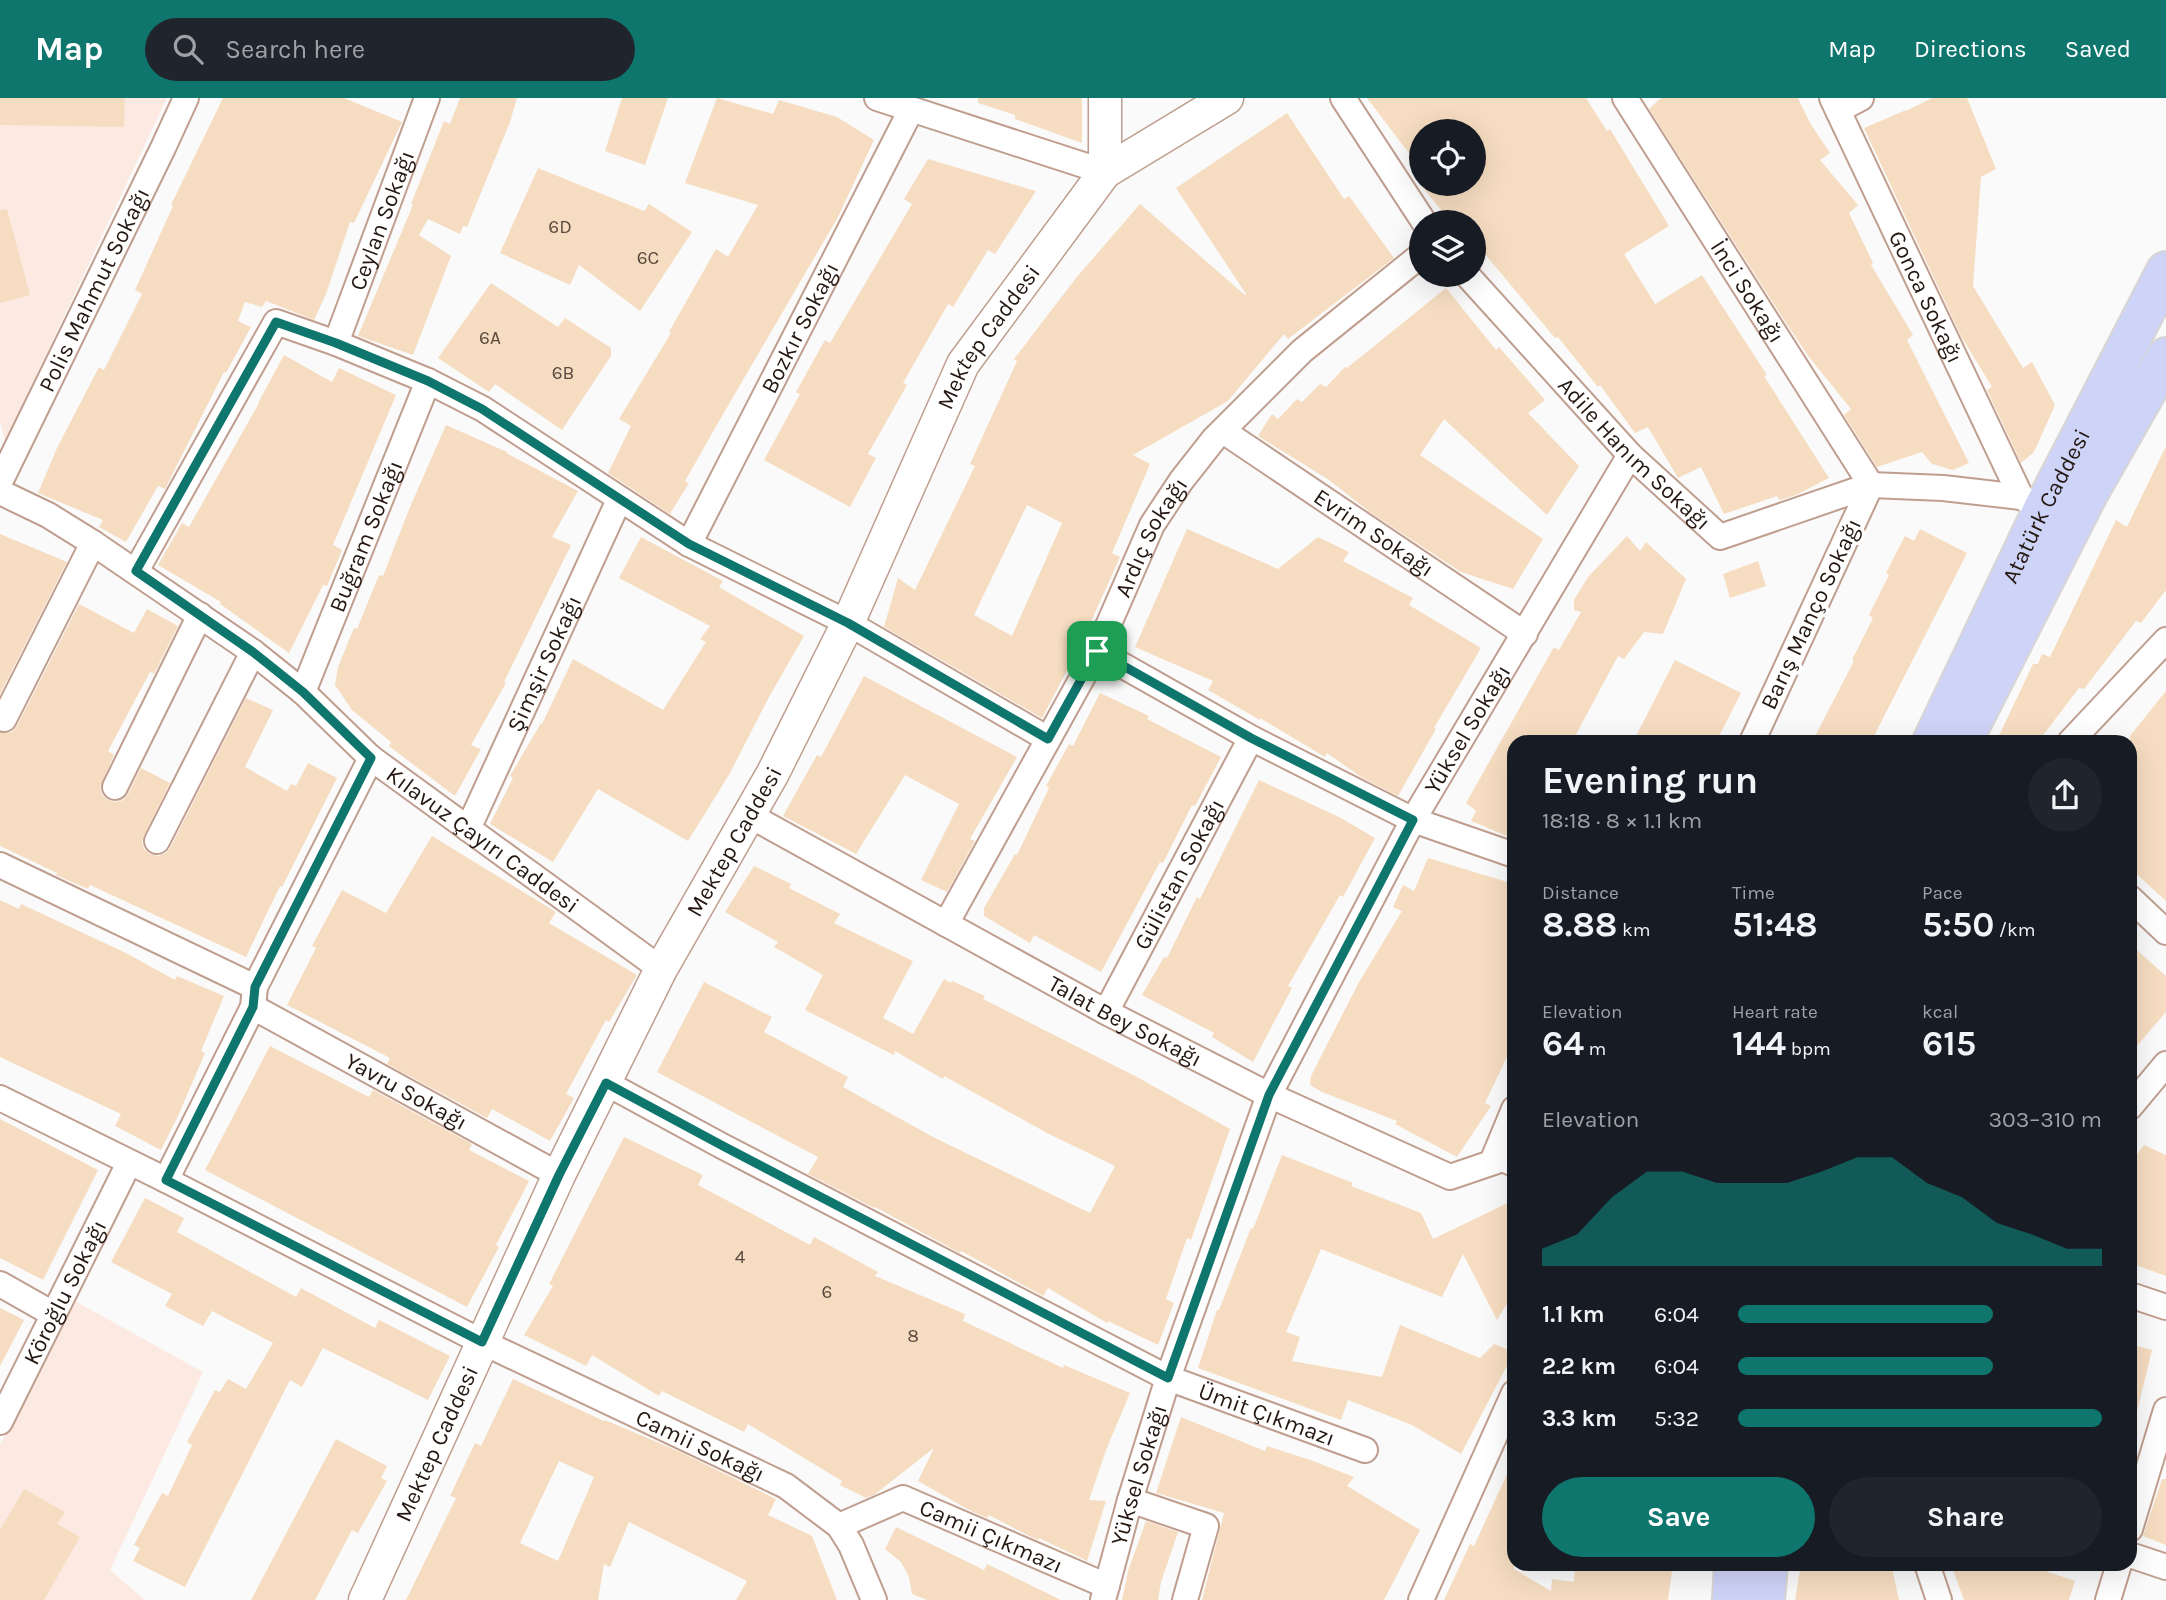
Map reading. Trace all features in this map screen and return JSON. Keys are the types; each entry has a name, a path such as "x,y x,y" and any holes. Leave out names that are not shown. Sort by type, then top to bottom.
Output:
{"main road":[{"name":"Atatürk Caddesi","path":"1935,735 2032,503 2166,271"},
{"name":"Atatürk Caddesi","path":"1966,735 2089,492 2166,357"},
{"path":"1732,1600 1734,1571"},
{"path":"1765,1600 1767,1571"}],"street":[{"name":"Polis Mahmut Sokağı","path":"0,482 186,98"},
{"name":"Ceylan Sokağı","path":"336,343 427,98"},
{"path":"877,98 1105,172 1227,98"},
{"path":"1105,98 1105,172"},
{"path":"1343,98 1416,210"},
{"name":"İnci Sokağı","path":"1625,98 1871,485"},
{"path":"1835,104 1861,98"},
{"name":"Gonca Sokağı","path":"1835,104 2032,503"},
{"name":"Bozkır Sokağı","path":"689,544 911,110"},
{"name":"Mektep Caddesi","path":"365,1600 559,1175 661,969 773,773 848,623 963,364 1105,172"},
{"name":"Ardıç Sokağı","path":"946,924 1097,651 1152,525 1181,481 1223,431 1302,351 1409,265"},
{"name":"Adile Hanım Sokağı","path":"1478,287 1630,455 1720,537 1871,485 1943,488 2032,503"},
{"path":"136,571 276,322 336,343 428,381 482,409 689,544 848,623 1048,739"},
{"name":"Buğram Sokağı","path":"303,692 428,381"},
{"name":"Evrim Sokağı","path":"1223,431 1525,634"},
{"name":"Yüksel Sokağı","path":"1105,1593 1130,1500 1168,1378 1269,1095 1413,820 1630,455"},
{"name":"Barış Manço Sokağı","path":"1755,735 1871,485"},
{"name":"Kılavuz Çayırı Caddesi","path":"0,492 48,515 93,542 253,652 303,692 371,758 661,969"},
{"name":"Şimşir Sokağı","path":"468,829 619,500"},
{"path":"4,719 93,542"},
{"path":"115,788 200,615"},
{"path":"2077,735 2166,640"},
{"path":"1097,651 1251,738 1413,820 1507,853"},
{"path":"157,841 253,652"},
{"name":"Gülistan Sokağı","path":"1106,1012 1251,738"},
{"path":"166,1180 371,758"},
{"name":"Talat Bey Sokağı","path":"749,815 1106,1012 1269,1095 1450,1177 1503,1163"},
{"name":"Yavru Sokağı","path":"0,865 254,997 559,1175"},
{"path":"2137,905 2166,932"},
{"path":"2137,1099 2166,1064"},
{"name":"Ümit Çıkmazı","path":"606,1083 1168,1378 1365,1450"},
{"name":"Camii Sokağı","path":"0,1098 482,1342 786,1486 839,1526 874,1600"},
{"path":"1503,1163 1507,1143"},
{"name":"Köroğlu Sokağı","path":"0,1422 129,1163"},
{"path":"0,1284 53,1314"},
{"path":"2137,1297 2166,1307"},
{"path":"1421,1600 1507,1409"},
{"path":"2137,1506 2166,1410"},
{"name":"Camii Çıkmazı","path":"839,1526 903,1498 1105,1593"},
{"path":"1130,1500 1206,1526 1185,1600"},
{"path":"2137,1557 2166,1567"},
{"path":"1929,1571 1939,1600"},
{"path":"2108,1600 2117,1571"}],"shaded area":[{"path":"0,98 167,98 5,441 0,421"},
{"path":"75,1301 203,1372 110,1570 145,1600 0,1600 0,1445"}],"building":[{"path":"0,98 125,98 124,127 0,125"},
{"path":"223,98 344,98 402,122 354,223 350,222 326,294 314,320 266,301 262,307 245,302 238,321 251,327 226,373 224,372 165,489 158,486 126,542 99,527 103,520 38,493 57,448 99,367 104,370 142,294 135,290 173,206 171,205"},
{"path":"460,98 517,98 510,122 467,227 463,226 460,234 428,219 419,235 451,256 413,355 358,336 413,205 411,204 444,121 450,124"},
{"path":"622,98 668,98 645,165 605,151"},
{"path":"717,98 773,114 779,100 837,117 874,140 838,217 685,481 689,483 670,514 608,473 631,426 619,419 671,333 669,332 716,249 728,257 758,205 685,183"},
{"path":"978,98 1082,98 1082,143 978,103"},
{"path":"1367,98 1586,98 1607,131 1610,129 1669,226 1624,254 1655,304 1702,275 1829,478 1796,495 1780,500 1777,496 1724,514 1701,467 1678,478 1648,427 1635,433 1600,385 1598,387 1486,255 1486,210 1441,210 1430,196 1486,196 1486,119 1409,119 1409,153"},
{"path":"1661,98 1798,98 1810,123 1830,153 1820,160 1858,205 1849,213 1873,263 1871,265 1913,335 1907,340 1969,463 1953,470 1932,464 1922,452 1877,467 1844,415 1851,409 1809,357 1786,323 1649,109"},
{"path":"1932,98 1967,98 1996,169 1981,177 1973,286 2023,368 2032,362 2055,405 2034,452 2021,463 1987,390 1992,387 1961,336 1864,128"},
{"path":"1287,113 1344,199 1349,196 1394,258 1288,339 1284,334 1228,401 1133,455 1150,464 1112,553 1120,557 1081,644 1042,718 884,627 898,578 915,590 975,466 970,464 1017,361 1014,359 1076,278 1140,204 1246,294 1176,188","holes":["1027,505 1062,523 1012,636 974,615"]},
{"path":"928,159 1036,191 995,254 988,250 953,307 948,304 903,383 907,385 868,454 876,458 850,507 764,460 800,394 796,392 825,340 830,343 912,204 904,199"},
{"path":"538,168 644,211 649,204 692,232 640,311 579,265 570,285 500,253"},
{"path":"7,209 30,295 0,303 0,210"},
{"path":"491,283 558,327 565,318 611,348 611,356 562,430 495,384 489,392 438,358"},
{"path":"1446,288 1496,350 1499,347 1545,400 1528,413 1579,466 1547,515 1444,419 1420,455 1543,539 1513,589 1461,572 1371,513 1329,480 1258,436 1272,414 1278,419 1297,399 1302,402 1320,384 1326,387 1345,367"},
{"path":"284,355 332,382 339,368 396,395 333,545 342,550 327,586 323,585 289,653 220,604 221,602 158,565 182,523 189,527"},
{"path":"446,425 507,452 578,491 552,537 571,545 504,682 506,683 471,745 481,749 455,796 389,746 391,742 352,710 335,685 338,667 354,628 357,629 379,575 383,576"},
{"path":"2166,446 2166,590 2141,623 2136,621 2084,689 2079,688 2043,735 1999,735 2033,664 2038,664 2042,654 2050,657 2116,520 2127,527"},
{"path":"1187,529 1278,569 1318,537 1349,552 1343,561 1413,598 1409,605 1481,648 1398,796 1361,777 1327,753 1325,757 1208,690 1213,681 1135,647"},
{"path":"1920,529 1967,553 1875,735 1816,735 1873,618 1869,615 1889,575 1886,573 1905,536 1914,541"},
{"path":"0,534 67,562 0,694"},
{"path":"1627,536 1640,551 1646,542 1686,579 1663,634 1644,632 1624,659 1618,656 1576,735 1507,735 1507,836 1471,821 1476,811 1466,803 1554,647 1559,650 1581,612 1574,610 1574,600 1588,577"},
{"path":"641,537 723,581 719,587 804,636 730,773 688,841 598,789 553,862 490,824 513,778 510,776 542,724 573,659 663,710 706,642 700,639 710,626 619,578"},
{"path":"1758,561 1766,586 1730,598 1723,574"},
{"path":"79,604 134,633 147,609 178,626 154,674 150,672 108,751 114,755 100,787 102,795 108,800 123,800 141,768 170,783 142,842 144,849 150,854 158,856 170,848 246,698 273,710 245,767 287,791 291,784 296,786 308,763 337,778 246,957 90,885 88,889 56,875 57,873 0,846 0,733 12,732 17,726"},
{"path":"1675,660 1741,693 1720,735 1637,735"},
{"path":"864,676 1017,757 970,839 975,841 947,892 921,880 959,804 905,775 856,854 783,816 817,755 821,757"},
{"path":"2166,691 2166,901 2137,874 2137,735 2131,735"},
{"path":"1100,693 1149,716 1147,719 1221,757 1101,972 1034,935 1030,943 984,916 984,908 1015,854 1017,855 1049,788 1046,786 1069,744 1073,746"},
{"path":"1259,780 1339,817 1375,838 1343,897 1340,895 1288,986 1292,988 1253,1062 1212,1037 1214,1033 1142,995 1164,957 1167,958 1197,897 1200,899"},
{"path":"432,836 556,912 549,923 637,975 609,1022 606,1020 566,1094 574,1098 550,1141 492,1109 487,1118 387,1064 390,1058 287,1005 316,948 312,946 342,890 386,913"},
{"path":"1428,858 1507,882 1507,1057 1485,1103 1491,1106 1457,1157 1395,1124 1397,1121 1310,1085 1311,1076 1358,984 1402,911 1393,907 1403,885 1414,891"},
{"path":"754,866 791,884 789,888 840,914 834,923 913,961 883,1018 913,1034 944,979 951,983 952,981 985,996 983,999 1137,1077 1230,1129 1191,1240 1187,1238 1166,1299 1174,1303 1158,1345 1108,1321 1107,1323 1048,1288 1043,1296 961,1251 960,1253 808,1174 818,1157 657,1072 704,982 772,1017 764,1032 848,1077 843,1087 933,1137 1090,1213 1115,1166 1047,1133 944,1076 943,1079 895,1051 894,1055 805,1010 823,975 774,947 778,942 725,912"},
{"path":"0,900 19,909 21,904 126,953 175,980 177,976 224,996 201,1051 205,1053 161,1150 115,1126 121,1114 0,1057"},
{"path":"2137,950 2166,976 2166,1012 2137,1046"},
{"path":"270,1046 369,1097 373,1090 472,1144 469,1150 529,1181 496,1245 499,1247 467,1307 205,1170"},
{"path":"0,1119 98,1170 43,1280 0,1258"},
{"path":"624,1137 703,1175 698,1185 810,1245 814,1237 878,1272 875,1276 965,1314 963,1321 1063,1368 1064,1365 1130,1393 1089,1500 1106,1501 1087,1561 989,1515 987,1518 969,1510 918,1481 934,1448 874,1495 866,1498 840,1485 842,1481 748,1424 744,1432 662,1391 659,1396 592,1355 586,1366 524,1335 553,1286 549,1284"},
{"path":"2144,1145 2166,1155 2166,1276 2137,1266 2137,1154"},
{"path":"1282,1155 1421,1213 1433,1239 1507,1203 1507,1304 1497,1320 1463,1254 1442,1297 1321,1249 1286,1332 1300,1337 1292,1361 1382,1377 1400,1325 1480,1358 1494,1344 1507,1349 1507,1365 1461,1454 1412,1425 1348,1400 1341,1420 1198,1368 1217,1310 1251,1228 1253,1229"},
{"path":"145,1198 184,1218 177,1232 296,1297 301,1288 375,1328 379,1320 450,1356 428,1400 323,1348 302,1387 290,1380 185,1587 133,1561 140,1548 134,1545 162,1493 168,1496 192,1445 187,1442 215,1390 220,1392 228,1379 246,1389 273,1343 212,1311 203,1326 165,1306 172,1294 111,1262"},
{"path":"0,1308 24,1320 0,1366"},
{"path":"2137,1346 2152,1350 2137,1411"},
{"path":"513,1379 678,1451 776,1499 768,1515 812,1536 837,1600 736,1600 747,1581 629,1522 610,1567 604,1564 598,1600 406,1600 456,1498 450,1496 475,1443 481,1446","holes":["559,1461 594,1477 558,1561 520,1543"]},
{"path":"1181,1417 1265,1451 1267,1446 1354,1477 1347,1486 1420,1530 1384,1600 1202,1600 1224,1513 1156,1493"},
{"path":"336,1439 387,1466 381,1478 387,1481 358,1533 352,1530 315,1600 251,1600"},
{"path":"1507,1474 1507,1571 1517,1571 1551,1591 1552,1579 1574,1582 1575,1571 1672,1571 1668,1600 1444,1600 1470,1544 1474,1546"},
{"path":"2162,1479 2166,1479 2166,1545 2143,1536"},
{"path":"24,1489 65,1512 57,1524 80,1537 44,1600 0,1600 0,1530"},
{"path":"1146,1521 1178,1532 1161,1582 1158,1600 1122,1600 1128,1571"},
{"path":"896,1527 984,1570 987,1564 1061,1600 927,1600 912,1594 909,1577 901,1562 885,1549"},
{"path":"1800,1571 1893,1571 1899,1600 1795,1600"},
{"path":"1954,1571 2046,1571 2075,1581 2069,1600 1964,1600"}],"route":[{"path":"276,322 336,343 428,381 482,409 689,544 848,623 1048,739 1097,651 1251,738 1413,820 1269,1095 1168,1378 606,1083 559,1175 482,1342 166,1180 253,1007 255,987 371,758 303,692 253,652 136,571 276,322"}]}
